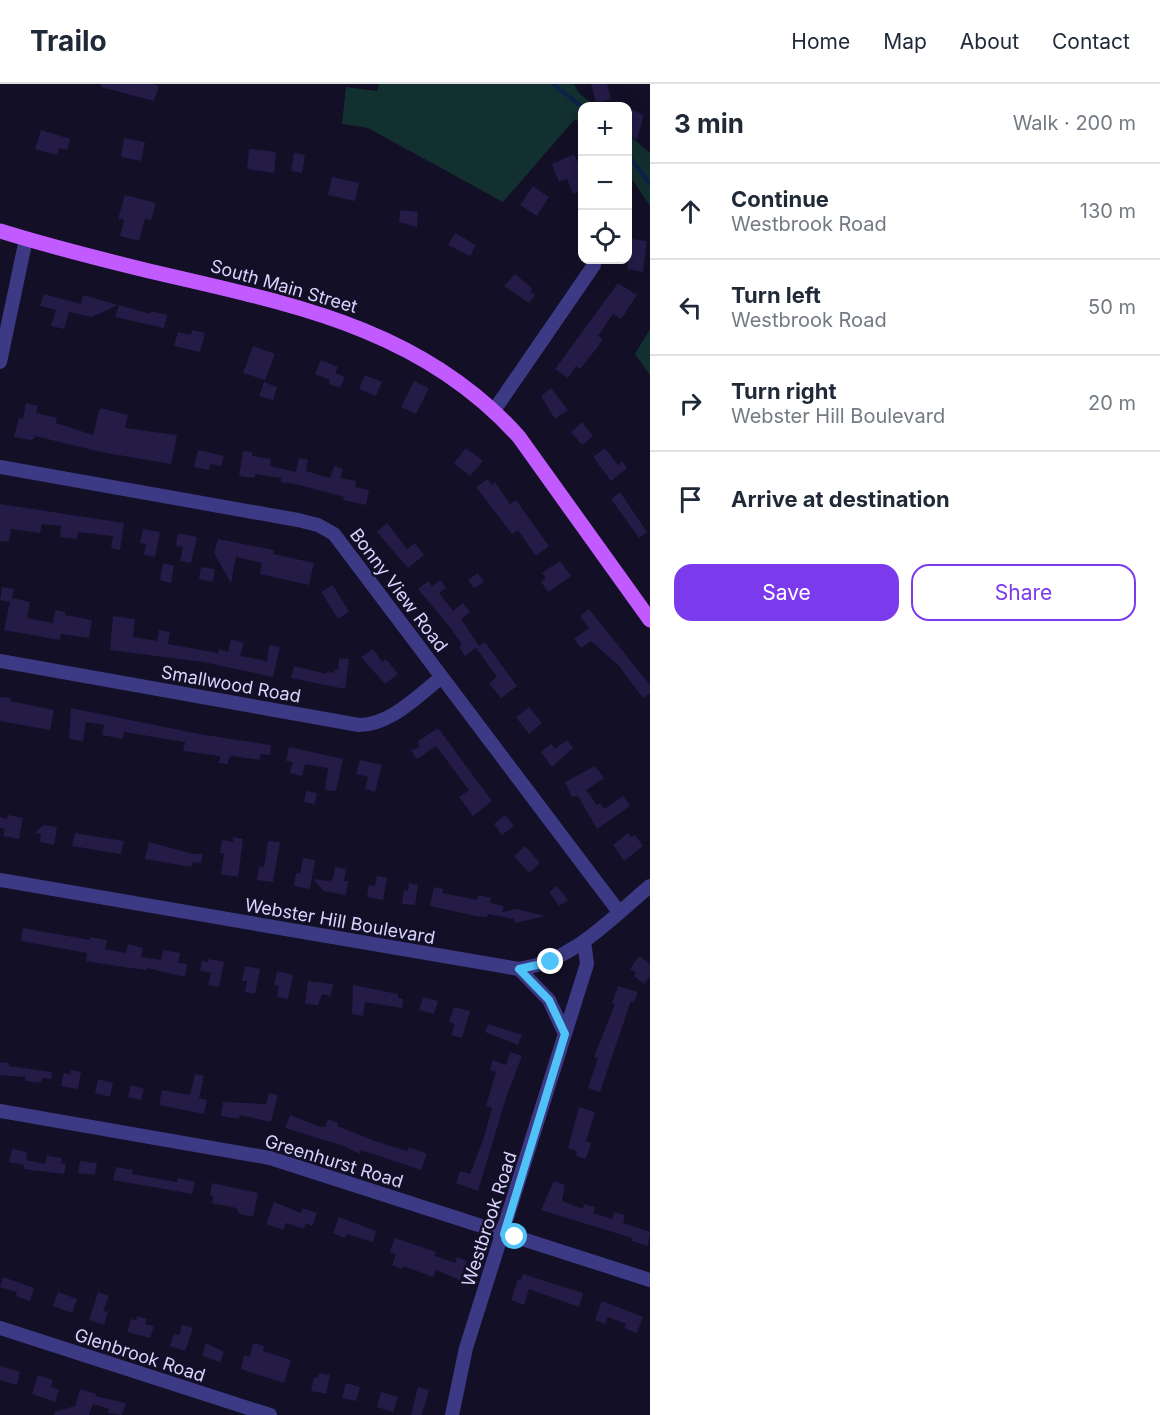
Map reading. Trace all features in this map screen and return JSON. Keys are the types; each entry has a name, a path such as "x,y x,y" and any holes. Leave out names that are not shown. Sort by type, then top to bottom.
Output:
{"main road":[{"name":"South Main Street","path":"0,231 245,292 326,315 418,355 451,375 495,410 519,437 650,620"}],"street":[{"path":"0,362 26,239"},
{"path":"495,410 594,264"},
{"name":"Bonny View Road","path":"0,467 298,520 326,529 340,540 352,555 619,912"},
{"name":"Smallwood Road","path":"0,661 359,724 372,724 387,718 442,677"},
{"name":"Webster Hill Boulevard","path":"0,880 519,969 551,962 584,941 650,886"},
{"name":"Westbrook Road","path":"452,1415 466,1348 504,1234 587,964 584,941"},
{"path":"519,969 549,1000 565,1034"},
{"name":"Greenhurst Road","path":"0,1111 270,1158 650,1280"},
{"name":"Glenbrook Road","path":"0,1328 270,1415"}],"green space":[{"path":"379,84 574,84 579,93 590,102 578,102 578,122 575,119 503,202 368,128 342,124 346,87 377,91"},
{"path":"632,137 650,153 650,206 632,179"},
{"path":"650,329 650,375 635,354"}],"building":[{"path":"101,84 159,86 154,101 101,87"},
{"path":"591,84 607,84 611,99 596,102"},
{"path":"632,110 644,115 637,139 632,137"},
{"path":"41,130 70,139 67,150 59,148 57,155 35,149"},
{"path":"124,138 145,142 141,161 121,157"},
{"path":"249,149 276,152 274,173 247,169"},
{"path":"294,153 305,155 302,173 291,171"},
{"path":"574,154 578,163 578,192 573,194 567,179 559,182 552,164"},
{"path":"332,177 359,183 355,201 328,195"},
{"path":"533,186 549,197 537,216 520,205"},
{"path":"125,195 156,203 151,220 145,219 139,241 120,236 124,220 118,219"},
{"path":"400,210 418,212 417,227 399,222"},
{"path":"455,233 476,245 470,256 448,245"},
{"path":"632,239 647,241 643,272 627,269 628,264 632,264"},
{"path":"515,274 533,289 530,291 535,295 529,303 504,286"},
{"path":"618,283 637,295 621,319 613,314 598,336 603,339 596,349 580,369 576,366 568,378 555,369"},
{"path":"44,294 81,304 83,295 118,305 92,317 69,312 64,329 51,326 56,310 40,306"},
{"path":"119,305 150,314 151,311 167,315 164,328 115,317"},
{"path":"192,330 205,333 200,352 174,346 178,332 191,335"},
{"path":"253,346 275,354 265,380 243,373"},
{"path":"321,360 338,367 335,373 345,377 340,388 329,384 330,380 315,374"},
{"path":"365,375 382,382 376,396 359,389"},
{"path":"414,381 429,388 416,414 401,407"},
{"path":"264,382 277,387 273,400 259,396"},
{"path":"551,388 568,410 555,419 541,396"},
{"path":"26,403 38,406 36,413 57,418 56,423 93,435 100,408 128,415 125,428 177,435 171,464 101,452 35,436 30,440 14,437 19,418 23,419"},
{"path":"582,422 593,436 582,445 571,432"},
{"path":"466,448 483,461 470,476 454,463"},
{"path":"605,448 618,465 622,461 627,468 611,481 593,457"},
{"path":"198,450 224,456 221,466 210,464 209,470 194,467"},
{"path":"243,451 253,452 252,456 271,459 270,466 296,472 299,458 308,460 306,471 330,478 334,466 343,469 340,478 356,481 355,487 369,490 366,505 343,500 344,497 300,485 281,482 281,478 255,474 255,478 239,476"},
{"path":"488,479 492,485 495,482 510,504 516,500 549,546 536,556 518,530 512,534 476,487"},
{"path":"620,492 647,532 639,538 611,499"},
{"path":"0,504 124,523 120,550 111,548 113,536 78,532 77,539 60,537 61,526 42,524 40,533 11,529 9,542 0,541"},
{"path":"387,523 407,549 415,543 424,555 408,568 377,532"},
{"path":"143,529 160,532 155,557 144,555 146,544 140,543"},
{"path":"178,533 197,537 191,563 180,561 183,547 176,546"},
{"path":"218,539 274,550 273,554 314,563 309,585 260,574 262,563 236,557 231,583 214,553"},
{"path":"560,561 571,576 548,592 541,582 546,578 542,573"},
{"path":"163,563 174,566 171,583 160,580"},
{"path":"201,567 215,569 213,582 199,579"},
{"path":"478,573 484,582 474,588 468,580"},
{"path":"440,580 446,588 439,593 453,611 463,603 470,612 461,619 479,646 485,642 517,686 501,698 489,683 497,677 476,648 465,656 459,647 462,645 450,627 418,589 428,581 432,586"},
{"path":"333,585 349,612 338,619 321,592"},
{"path":"2,587 14,589 12,598 30,602 27,618 53,623 55,610 65,612 65,615 92,620 89,638 61,634 60,640 4,630 10,602 0,600"},
{"path":"589,609 650,685 650,693 643,698 619,666 591,641 581,648 574,639 589,628 580,616"},
{"path":"113,616 135,619 133,637 157,641 159,630 170,632 168,644 218,653 219,649 228,652 231,639 244,643 240,656 267,661 269,645 280,647 273,677 203,662 110,650"},
{"path":"373,649 382,662 386,659 398,674 385,684 361,657"},
{"path":"339,658 349,659 345,689 291,678 294,666 327,674 327,671 334,673 335,669 338,670"},
{"path":"0,697 54,710 50,730 0,721"},
{"path":"529,707 542,723 529,734 516,717"},
{"path":"71,708 199,734 271,745 270,755 260,754 260,760 233,756 229,757 228,764 219,763 220,756 183,751 185,742 124,732 123,739 102,735 104,725 86,722 83,741 69,739"},
{"path":"438,728 492,801 473,816 459,797 469,790 436,746 417,759 411,751 420,746 417,742"},
{"path":"567,740 573,748 552,767 541,752 551,744 555,749"},
{"path":"289,747 343,759 336,791 325,790 328,768 305,764 302,776 290,773 293,762 286,761"},
{"path":"360,760 382,765 375,792 365,789 368,777 356,774"},
{"path":"595,766 604,778 586,790 597,805 600,803 604,809 623,796 630,806 597,829 578,796 572,797 565,782"},
{"path":"306,791 317,793 315,804 304,802"},
{"path":"8,815 23,818 19,839 3,836 5,829 0,828 0,817 7,819"},
{"path":"505,815 514,826 502,835 494,824"},
{"path":"43,825 57,827 54,845 40,842 41,834 35,833"},
{"path":"75,833 124,841 121,854 72,846"},
{"path":"628,833 631,837 635,835 643,846 624,861 613,845"},
{"path":"233,837 243,839 238,877 221,874 224,853 220,853 222,840 233,842"},
{"path":"268,841 280,842 273,882 257,880 259,866 264,867"},
{"path":"149,842 193,854 203,854 201,863 193,862 191,867 145,859"},
{"path":"525,846 540,863 529,873 514,856"},
{"path":"303,858 315,860 310,889 294,886 296,873 300,874"},
{"path":"335,867 346,869 344,881 348,881 346,895 324,891 313,879 329,881 333,879"},
{"path":"377,876 387,878 383,900 367,897 369,885 375,886"},
{"path":"409,883 418,885 415,905 402,904 404,890 408,891"},
{"path":"557,886 568,900 559,906 549,892"},
{"path":"434,887 443,889 442,893 477,900 478,895 491,898 490,903 504,906 502,912 517,909 545,916 515,923 514,919 488,914 487,917 476,916 430,906"},
{"path":"23,928 90,940 90,937 107,940 105,949 126,953 128,944 143,948 141,957 161,960 163,950 180,953 178,963 187,964 185,977 147,968 147,970 86,961 87,953 21,941"},
{"path":"639,956 650,964 650,976 644,984 634,976 636,973 630,969"},
{"path":"208,959 224,962 219,987 208,985 211,973 200,971 202,961 208,962"},
{"path":"245,966 260,969 255,994 245,992 247,981 242,981"},
{"path":"277,971 293,975 288,999 277,997 279,986 274,985"},
{"path":"308,981 333,984 331,996 322,994 318,1005 305,1004"},
{"path":"353,985 398,994 398,998 403,999 402,1008 365,1002 363,1016 352,1014"},
{"path":"618,986 638,992 634,1002 631,1001 600,1092 588,1088 598,1058 594,1057 615,1004 612,1003"},
{"path":"423,997 438,1001 434,1014 419,1010"},
{"path":"454,1007 470,1011 462,1038 451,1035 455,1024 449,1022"},
{"path":"488,1024 522,1035 518,1045 485,1032"},
{"path":"510,1052 522,1056 506,1098 478,1191 456,1183 460,1171 470,1174 484,1137 492,1108 486,1106 496,1072 490,1070 493,1060 506,1065"},
{"path":"0,1062 9,1063 9,1066 52,1072 51,1079 42,1078 41,1083 25,1081 26,1077 0,1075"},
{"path":"71,1070 81,1072 78,1089 61,1086 64,1073 70,1075"},
{"path":"195,1074 204,1076 199,1098 207,1100 204,1114 159,1105 162,1090 190,1095"},
{"path":"98,1079 113,1083 110,1097 95,1093"},
{"path":"131,1085 144,1089 141,1100 128,1097"},
{"path":"269,1093 278,1095 271,1122 240,1115 239,1119 221,1116 223,1102 266,1104"},
{"path":"579,1107 595,1112 586,1141 591,1143 586,1159 576,1156 577,1151 568,1148"},
{"path":"290,1115 321,1127 325,1127 328,1119 338,1123 337,1126 378,1142 407,1151 409,1147 427,1154 421,1170 361,1150 360,1154 344,1146 285,1128"},
{"path":"12,1149 27,1152 26,1160 45,1164 47,1156 62,1158 61,1163 66,1164 64,1174 23,1169 24,1165 9,1162"},
{"path":"80,1161 97,1163 95,1175 78,1173"},
{"path":"116,1167 133,1170 132,1174 177,1182 178,1178 195,1182 192,1194 113,1180"},
{"path":"554,1181 565,1185 562,1201 583,1209 584,1204 595,1207 593,1213 612,1219 614,1212 625,1215 623,1223 650,1232 648,1246 632,1241 632,1238 541,1210"},
{"path":"212,1183 258,1193 253,1217 240,1214 236,1208 212,1203 213,1196 210,1195"},
{"path":"274,1202 301,1213 303,1208 317,1213 312,1226 306,1223 304,1229 286,1223 283,1230 266,1224"},
{"path":"339,1217 376,1231 373,1242 347,1234 345,1238 333,1233"},
{"path":"395,1238 436,1252 435,1256 455,1263 457,1257 467,1261 460,1280 436,1270 433,1277 403,1266 402,1269 392,1265 396,1254 390,1252"},
{"path":"523,1274 583,1293 579,1307 529,1289 524,1305 511,1300 518,1279 521,1280"},
{"path":"3,1277 34,1288 30,1301 16,1296 17,1292 0,1287"},
{"path":"58,1292 77,1299 72,1313 53,1306"},
{"path":"98,1292 109,1296 103,1311 108,1312 104,1325 89,1320"},
{"path":"602,1301 643,1317 637,1333 624,1328 626,1324 608,1317 605,1324 595,1320"},
{"path":"137,1316 147,1319 145,1324 154,1326 150,1338 127,1332 131,1319 136,1320"},
{"path":"182,1325 193,1328 185,1351 170,1346 174,1334 179,1335"},
{"path":"206,1343 224,1352 220,1362 202,1356"},
{"path":"253,1343 264,1346 263,1351 291,1360 284,1383 241,1369 244,1355 250,1357"},
{"path":"0,1366 20,1372 17,1385 0,1380"},
{"path":"319,1373 330,1375 326,1394 311,1391 314,1377 318,1378"},
{"path":"38,1375 53,1380 51,1387 59,1390 55,1402 32,1394"},
{"path":"346,1383 360,1387 356,1401 342,1398"},
{"path":"418,1387 429,1390 421,1415 411,1415"},
{"path":"80,1389 96,1394 95,1396 126,1403 122,1415 108,1413 109,1409 93,1404 89,1415 54,1415 54,1412 75,1406"},
{"path":"381,1392 398,1397 393,1412 377,1407"}],"waterway":[{"path":"553,84 578,104"},
{"path":"629,156 650,184"}],"route":[{"path":"515,1237 504,1234 565,1034 549,1000 519,969 551,962"}]}
